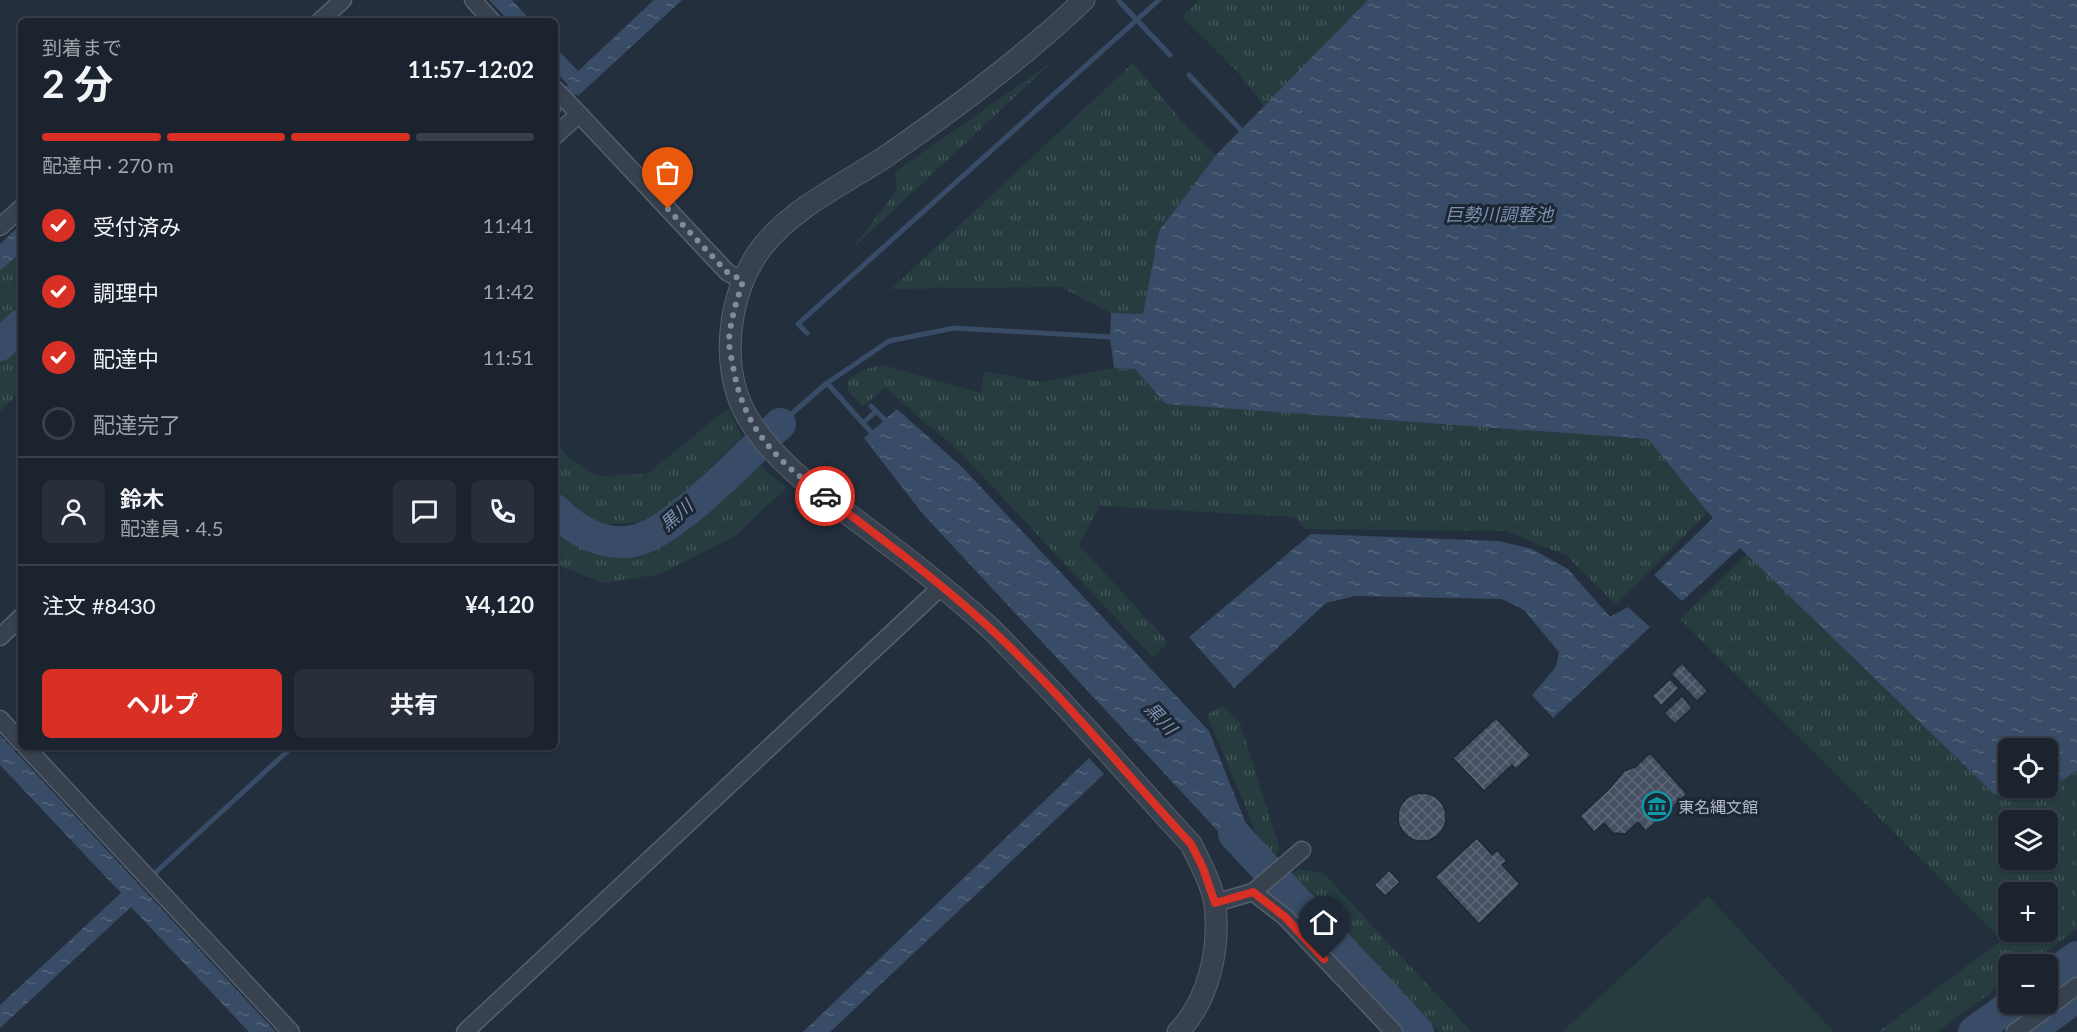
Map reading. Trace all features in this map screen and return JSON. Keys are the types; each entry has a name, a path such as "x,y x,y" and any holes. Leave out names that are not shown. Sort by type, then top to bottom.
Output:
{"street":[{"path":"323,18 343,0"},
{"path":"473,0 489,18"},
{"path":"1084,0 1049,33 970,99 797,214 763,246 743,281 733,313 729,342 736,384 746,416 775,454 797,476 983,621 1052,691 1191,844 1203,868 1215,903 1216,944 1202,997 1178,1032"},
{"path":"558,92 727,272 743,281"},
{"path":"558,132 575,110"},
{"path":"0,227 18,211"},
{"path":"465,1032 941,587"},
{"path":"0,637 18,620"},
{"path":"0,719 18,739"},
{"path":"29,750 291,1032"},
{"path":"1215,903 1253,892 1302,850"},
{"path":"1253,892 1285,917 1394,1032"},
{"path":"2015,1032 2077,986"}],"green space":[{"path":"1199,0 1368,0 1264,106 1236,70 1182,17"},
{"path":"1052,62 851,250 897,190 895,172"},
{"path":"1133,63 1186,126 1216,155 1159,231 1143,314 1111,313 1061,287 891,289"},
{"path":"18,255 18,315 0,332 0,271"},
{"path":"18,339 18,394 0,411 0,355"},
{"path":"883,365 981,393 984,371 1041,382 1114,368 1135,369 1166,404 1648,439 1709,511 1616,605 1567,556 1506,531 1305,529 1295,517 1100,506 1079,545 1168,642 1153,658 959,451 885,388 863,406 848,391 848,381 861,370"},
{"path":"728,408 742,437 672,504 640,522 601,525 558,500 558,446 567,456 597,476 647,474"},
{"path":"755,461 786,488 735,536 660,574 605,583 558,565 558,529 608,550 648,544 681,527"},
{"path":"1747,554 1994,794 1998,794 1998,798 2058,798 2058,783 2077,771 2077,929 2043,954 1998,954 1998,987 1937,1032 1878,1032 1999,942 2058,942 2058,882 1998,882 1998,936 1680,619"},
{"path":"1222,705 1240,723 1280,850 1274,857 1262,846 1207,715"},
{"path":"1298,869 1323,873 1472,1032 1440,1032 1289,876"},
{"path":"1708,896 1834,1032 1562,1032"}],"water":[{"path":"489,0 512,0 528,18 506,18"},
{"path":"654,0 682,0 578,96 576,94 558,115 558,94 568,85 558,74 558,50 578,71"},
{"name":"巨勢川調整池","path":"1368,0 2077,0 2077,771 2058,783 2058,738 1998,738 1998,794 1994,794 1740,548 1682,601 1654,575 1713,518 1648,439 1166,404 1135,369 1114,368 1110,337 1111,313 1143,314 1159,231 1216,155"},
{"path":"18,227 18,255 0,271 0,244"},
{"path":"897,409 962,467 1209,731 1256,849 1266,860 1257,873 922,513 864,438"},
{"path":"1311,534 1499,541 1532,549 1568,569 1610,617 1628,607 1650,627 1553,718 1532,695 1556,667 1559,652 1524,610 1502,599 1355,596 1326,603 1234,688 1189,637"},
{"path":"0,735 276,1032 249,1032 131,907 0,1028 0,1005 121,893 0,765"},
{"path":"1089,758 1104,774 830,1032 803,1032"}],"building":[{"path":"1682,663 1708,691 1697,701 1671,674"},
{"path":"1670,679 1679,688 1661,706 1652,696"},
{"path":"1682,696 1692,708 1675,724 1664,713"},
{"path":"1496,718 1531,755 1516,769 1512,765 1484,791 1453,758"},
{"path":"1650,753 1687,794 1646,831 1638,822 1625,834 1613,833 1604,823 1594,832 1580,816 1609,789 1624,771 1635,767"},
{"path":"1422,793 1439,800 1446,817 1439,834 1422,841 1405,834 1398,817 1405,800"},
{"path":"1477,838 1492,855 1497,850 1507,861 1502,865 1520,884 1479,924 1435,877"},
{"path":"1389,870 1400,882 1385,896 1374,885"}],"waterway":[{"path":"807,333 798,324 1159,0"},
{"path":"1119,1 1170,55"},
{"path":"1189,75 1240,129"},
{"name":"黒川","path":"0,345 18,328"},
{"path":"827,383 889,341 954,328 1110,337"},
{"path":"780,424 827,383 871,432"},
{"path":"871,406 885,420"},
{"path":"863,423 876,411"},
{"name":"黒川","path":"558,513 580,530 611,542 633,541 650,535 689,509 780,424"},
{"path":"156,872 289,750"},
{"name":"黒川","path":"1234,834 1418,1032"},
{"name":"黒川","path":"2058,971 2077,957"},
{"path":"2040,1032 2077,1005"},
{"name":"黒川","path":"1974,1032 1999,1014"}],"way so far":[{"path":"668,209 727,272 743,281 733,313 729,342 736,384 746,416 775,454 797,476 825,496"}],"place":[{"name":"東名縄文館","path":"1657,806"}],"route":[{"path":"825,496 983,621 1052,691 1191,844 1203,868 1215,903 1253,892 1285,917 1324,959"}]}
